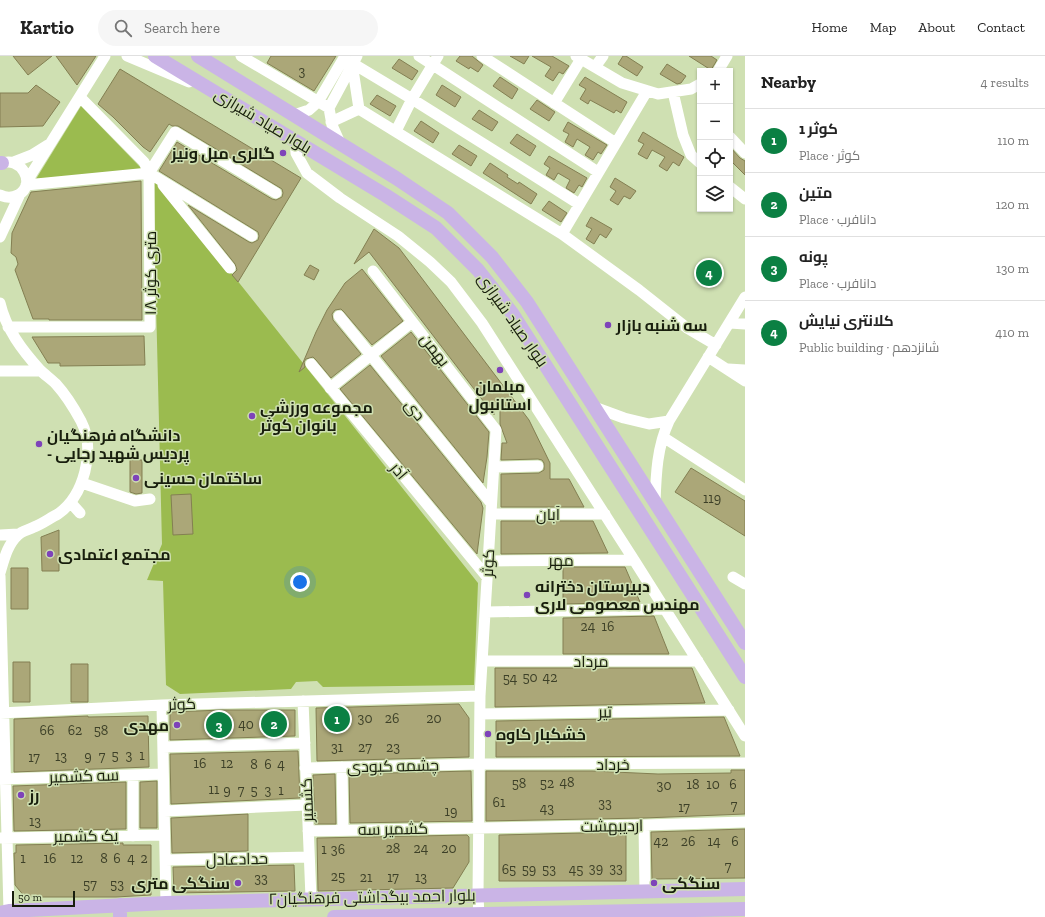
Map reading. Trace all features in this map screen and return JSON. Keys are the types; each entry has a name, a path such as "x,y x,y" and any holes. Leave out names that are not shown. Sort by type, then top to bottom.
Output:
{"main road":[{"name":"بلوار صیاد شیرازی","path":"155,56 385,195 436,228 478,270 512,313 745,677"},
{"name":"بلوار صیاد شیرازی","path":"198,56 396,178 448,213 492,257 527,302 745,643"},
{"path":"385,195 396,178"},
{"name":"بلوار احمد بیگداشتی فرهنگیان۲","path":"5,912 120,911 166,903 311,898 745,889"},
{"name":"بلوار احمد بیگداشتی فرهنگیان۲","path":"334,917 652,914 745,909"}],"street":[{"path":"0,237 24,186 105,56"},
{"path":"126,56 220,95"},
{"path":"205,56 227,74"},
{"path":"241,56 258,60 329,108"},
{"path":"419,56 436,60 598,172"},
{"path":"482,56 495,60 554,103 616,143"},
{"path":"595,68 604,56"},
{"path":"720,68 727,56"},
{"path":"352,58 412,99 578,204"},
{"path":"294,115 309,110 318,102 352,58"},
{"path":"340,143 331,122 329,108 352,58"},
{"path":"352,58 359,110"},
{"path":"554,103 578,58 622,83 658,94 691,89 697,86"},
{"path":"396,131 412,99 436,60"},
{"path":"562,234 578,204 647,91"},
{"path":"673,92 683,135 691,155 697,160"},
{"path":"80,97 144,162 230,268"},
{"path":"331,122 359,110"},
{"path":"359,110 396,131 562,234 639,290 687,328 716,345"},
{"path":"154,176 174,132 276,192"},
{"path":"295,140 296,153 307,173 340,198 398,236 430,262 451,282 482,322 666,609 745,736"},
{"path":"733,140 745,153"},
{"path":"4,163 32,155 51,143"},
{"path":"4,163 20,165 24,169 24,186"},
{"path":"0,195 8,197 14,196 24,186 154,176 252,236"},
{"name":"۱۸ متری کوثر","path":"8,327 150,327 154,176"},
{"path":"733,189 745,199"},
{"name":"بهمن","path":"373,271 496,430"},
{"path":"655,503 658,452 669,421 745,297"},
{"path":"0,306 8,327 19,344 41,371 55,383 73,406 85,428 88,451 82,483 71,503 35,527 18,534 0,535"},
{"name":"دی","path":"339,316 491,508"},
{"path":"330,388 412,322"},
{"path":"730,323 745,324"},
{"path":"708,358 745,381"},
{"name":"آذر","path":"311,364 487,577"},
{"path":"727,369 745,370"},
{"path":"0,371 41,371"},
{"path":"594,406 624,418 649,424 669,421"},
{"name":"کوثر","path":"479,915 480,696 496,430"},
{"path":"663,437 745,490"},
{"path":"494,467 538,466"},
{"path":"82,483 135,501 150,499"},
{"path":"71,503 80,513"},
{"name":"آبان","path":"491,508 605,514"},
{"path":"5,912 0,574 7,550 18,534"},
{"name":"مهر","path":"488,561 634,560"},
{"path":"733,577 745,584"},
{"path":"486,612 666,609"},
{"name":"مرداد","path":"483,661 698,661"},
{"name":"کوثر","path":"2,713 162,705 480,696"},
{"name":"کشمیر","path":"304,701 305,768 311,898"},
{"path":"162,705 166,903"},
{"name":"تیر","path":"480,714 729,710"},
{"path":"163,747 305,743"},
{"name":"خرداد","path":"480,764 745,763"},
{"name":"چشمه کبودی","path":"305,768 480,764"},
{"path":"342,767 343,830"},
{"name":"سه کشمیر","path":"3,779 163,774"},
{"path":"133,775 133,836"},
{"path":"164,811 307,805"},
{"name":"اردیبهشت","path":"479,827 745,822"},
{"path":"644,825 645,891"},
{"name":"کشمیر سه","path":"308,831 479,827"},
{"name":"یک کشمیر","path":"4,838 164,835"},
{"name":"حدادعادل","path":"165,860 309,857"}],"green space":[{"path":"81,106 143,170 36,179"},
{"name":"مجموعه ورزشی بانوان کوثر","path":"153,181 162,186 478,583 474,685 323,687 317,681 296,682 291,689 180,694 166,685 163,581 147,580 162,544"}],"building":[{"path":"13,56 52,56 28,75"},
{"path":"56,56 96,56 77,85"},
{"path":"271,56 336,56 314,91 267,63"},
{"path":"460,56 472,56 483,65 478,72 470,67 469,69 456,61"},
{"path":"510,56 529,56 524,64"},
{"path":"532,56 552,56 569,66 563,74 559,72 553,81 545,76 551,67"},
{"path":"623,56 626,56 643,67 637,76 618,64"},
{"path":"689,56 711,56 717,60 712,68 708,68"},
{"path":"399,59 418,71 412,80 392,68"},
{"path":"667,64 686,76 681,83 677,84 660,74"},
{"path":"120,69 301,178 238,282 232,275 237,270 235,264 188,205 249,242 252,243 258,240 258,232 159,171 177,142 272,199 276,200 282,197 282,189 178,126 172,126 169,124 150,152 143,147 98,104"},
{"path":"500,77 518,89 512,99 493,86"},
{"path":"585,77 627,102 621,113 616,110 614,113 590,100 588,104 580,99 586,89 579,85"},
{"path":"36,85 60,102 43,126 0,127 0,93 28,93"},
{"path":"442,85 461,97 455,107 436,95"},
{"path":"377,95 396,106 390,116 370,104"},
{"path":"537,100 555,112 549,121 530,109"},
{"path":"479,110 498,122 492,131 472,119"},
{"path":"421,121 439,133 433,143 414,131"},
{"path":"568,122 607,145 601,154 598,152 593,160 585,155 590,147 577,139 573,147 565,142 569,134 563,131"},
{"path":"643,132 684,157 679,166 673,162 667,171 659,166 665,157 652,150 647,159 638,154 644,144 638,141"},
{"path":"517,134 536,146 530,156 510,143"},
{"path":"459,145 477,156 471,166 452,154"},
{"path":"733,150 745,161 745,175 733,163"},
{"path":"549,156 587,178 582,187 579,185 574,193 566,188 570,180 558,173 554,180 546,175 550,168 544,164"},
{"path":"490,163 508,175 507,177 518,184 519,182 537,194 531,204 483,173"},
{"path":"615,178 636,191 630,199 624,196 618,205 610,200 616,191 610,187"},
{"path":"141,181 142,320 33,319 15,270 18,264 16,257 11,253 12,233 31,192"},
{"path":"549,201 567,213 561,222 542,210"},
{"path":"591,217 612,229 606,238 600,234 594,244 586,239 592,229 586,226"},
{"path":"374,229 399,248 529,420 550,463 550,479 569,479 584,507 501,507 501,474 539,473 544,470 544,463 542,460 538,459 501,460 502,443 507,443 500,424 500,410 495,409 494,415 369,252 354,264"},
{"path":"310,265 319,270 314,280 304,275"},
{"path":"362,269 403,321 372,345 341,309 335,310 332,314 333,320 361,354 331,378 313,357 306,359 304,362 305,367 299,372 327,310 345,283"},
{"path":"411,332 489,432 483,483 381,356"},
{"path":"144,336 145,365 60,366 60,363 48,363 32,337"},
{"path":"370,365 481,502 483,508 477,554 340,389"},
{"name":"ساختمان حسینی","path":"130,460 142,460 142,493 136,494 130,492"},
{"path":"691,468 745,501 745,536 675,492"},
{"path":"191,494 193,534 173,535 171,495"},
{"path":"501,521 593,521 608,553 501,554"},
{"name":"مجتمع اعتمادی","path":"59,530 59,571 42,571 41,537"},
{"path":"563,567 625,567 640,602 563,604"},
{"path":"11,568 28,568 28,609 11,609"},
{"path":"654,616 669,654 563,654 563,618"},
{"path":"13,662 30,662 30,702 13,702"},
{"path":"71,664 88,664 88,702 71,702"},
{"path":"495,668 692,668 705,703 495,707"},
{"path":"459,704 469,718 469,757 317,761 316,708"},
{"path":"295,710 295,736 170,740 170,712"},
{"path":"88,716 148,716 149,767 14,772 14,719"},
{"path":"724,717 740,756 496,757 496,721"},
{"path":"298,751 300,798 171,804 170,754"},
{"path":"731,770 745,770 745,814 644,818 486,821 486,771 592,771 658,774 731,773"},
{"path":"471,771 472,821 350,823 349,774"},
{"path":"335,774 336,824 315,824 313,775"},
{"path":"157,781 157,828 140,828 140,782"},
{"path":"126,782 126,829 14,831 13,786"},
{"path":"248,814 248,851 172,853 171,818"},
{"path":"745,829 745,878 652,879 651,832"},
{"path":"626,832 626,881 499,881 499,835"},
{"path":"467,835 469,837 469,862 453,888 318,891 317,838"},
{"path":"123,843 123,845 151,845 151,895 116,897 25,897 15,885 14,853 16,853 16,845"},
{"path":"294,865 295,891 174,893 173,867"}],"place":[{"name":"گالری مبل ونیز","path":"283,153"},
{"name":"کلانتری نیایش","path":"709,273"},
{"name":"سه شنبه بازار","path":"608,325"},
{"name":"مبلمان استانبول","path":"500,370"},
{"name":"مجموعه ورزشی بانوان کوثر","path":"252,416"},
{"name":"دانشگاه فرهنگیان - پردیس شهید رجایی","path":"39,444"},
{"name":"ساختمان حسینی","path":"136,478"},
{"name":"مجتمع اعتمادی","path":"50,554"},
{"name":"دبیرستان دخترانه مهندس معصومی لاری","path":"527,595"},
{"name":"کوثر 1","path":"337,719"},
{"name":"متین","path":"274,724"},
{"name":"مهدی","path":"177,725"},
{"name":"پونه","path":"219,725"},
{"name":"خشکبار کاوه","path":"488,734"},
{"name":"رز","path":"21,795"},
{"name":"سنگکی متری","path":"238,883"},
{"name":"سنگکی","path":"654,883"}]}
